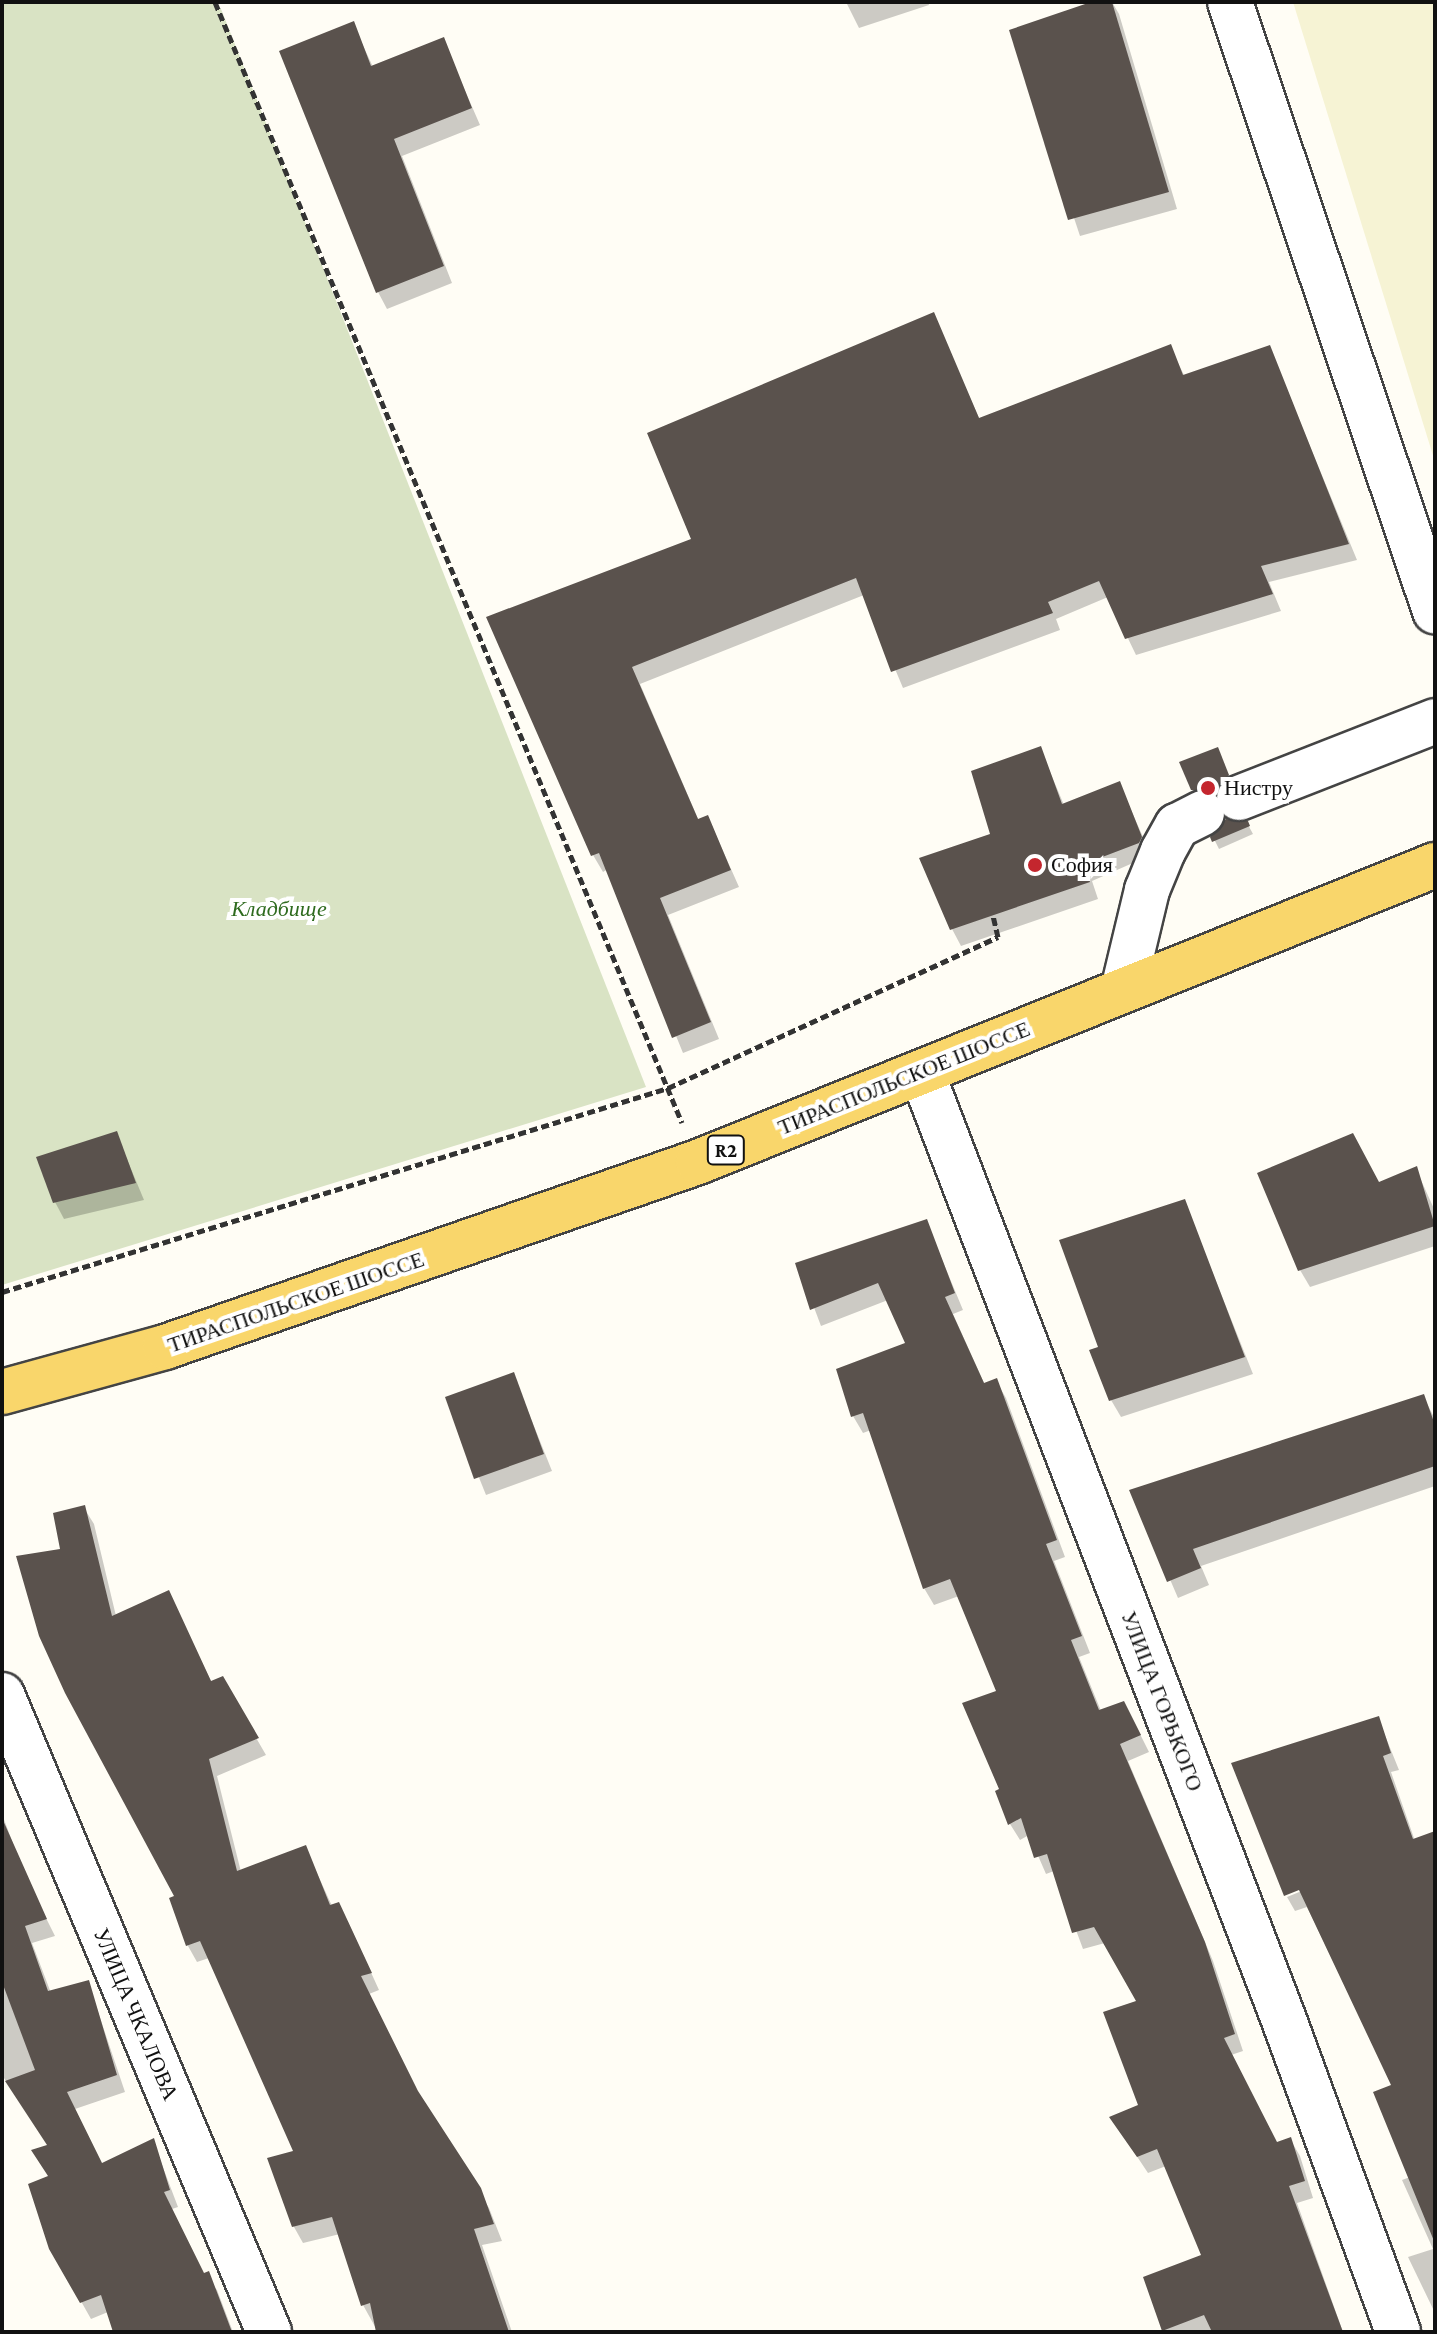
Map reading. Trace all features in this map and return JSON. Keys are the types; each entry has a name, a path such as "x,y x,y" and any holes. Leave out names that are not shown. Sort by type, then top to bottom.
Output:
{"main road":[{"name":"ТИРАСПОЛЬСКОЕ ШОССЕ","path":"2,1392 165,1347 698,1162 922,1073 1124,986 1435,865"}],"street":[{"path":"1230,2 1435,611"},
{"path":"1124,986 1147,890 1177,826 1435,721"},
{"name":"УЛИЦА ГОРЬКОГО","path":"922,1073 1284,2020 1398,2332"},
{"name":"УЛИЦА ЧКАЛОВА","path":"2,1695 269,2332"}],"path":[{"path":"215,2 698,1162"},
{"path":"2,1292 668,1088 998,937 993,915"}],"shaded area":[{"path":"1293,2 1435,2 1435,462"}],"green space":[{"name":"Кладбище","path":"2,2 215,2 221,9 646,1087 2,1285"}],"building":[{"path":"1091,2 1112,2 1169,192 1068,220 1009,30"},
{"path":"354,21 371,66 444,37 472,108 394,139 444,266 376,293 279,51"},
{"path":"934,312 979,418 1171,344 1183,375 1270,345 1349,544 1261,566 1273,594 1125,639 1099,581 1048,602 1053,613 891,672 856,578 632,667 698,819 708,815 731,870 660,898 711,1022 672,1038 599,853 591,856 486,617 691,539 647,433"},
{"path":"1041,746 1062,804 1120,781 1142,837 1139,843 1084,864 1090,882 950,930 919,858 990,834 971,771"},
{"path":"1218,747 1229,775 1215,792 1191,790 1179,762"},
{"path":"1226,819 1248,821 1250,826 1212,842 1210,837"},
{"path":"117,1131 136,1183 53,1203 36,1157"},
{"path":"1353,1133 1379,1182 1417,1166 1435,1226 1298,1271 1257,1173"},
{"path":"1185,1199 1245,1357 1109,1401 1089,1350 1098,1347 1059,1240"},
{"path":"927,1219 955,1293 945,1297 984,1383 997,1378 1057,1540 1046,1544 1082,1636 1071,1640 1099,1710 1124,1701 1141,1735 1120,1744 1205,1942 1235,2034 1224,2038 1277,2142 1291,2137 1305,2181 1289,2186 1343,2332 1212,2332 1204,2315 1162,2331 1143,2277 1201,2255 1157,2149 1137,2157 1109,2117 1138,2105 1103,2012 1136,2001 1094,1927 1072,1933 1047,1854 1034,1858 1021,1818 1008,1825 995,1791 999,1789 962,1703 996,1691 950,1579 923,1589 863,1413 851,1417 836,1369 905,1343 878,1283 810,1310 795,1263"},
{"path":"514,1372 544,1454 474,1479 445,1397"},
{"path":"1424,1394 1435,1425 1435,1466 1193,1549 1201,1568 1167,1582 1129,1490"},
{"path":"85,1505 112,1616 169,1590 211,1681 223,1676 259,1738 209,1759 237,1871 306,1845 330,1905 339,1902 372,1973 361,1976 418,2091 481,2188 494,2224 474,2229 509,2332 376,2332 370,2303 361,2306 332,2217 292,2227 267,2158 293,2151 200,1941 186,1946 169,1898 174,1896 65,1693 39,1636 16,1556 60,1549 53,1513"},
{"path":"1379,1716 1391,1753 1383,1756 1413,1839 1435,1831 1434,2241 1373,2092 1391,2085 1299,1890 1284,1896 1231,1763"},
{"path":"2,1818 47,1919 25,1926 48,1991 89,1980 117,2075 67,2092 102,2163 154,2138 170,2190 164,2192 204,2273 209,2271 232,2332 113,2332 101,2295 80,2303 49,2249 28,2184 48,2176 31,2150 47,2145 5,2081 35,2070 2,1982"}],"place":[{"name":"Нистру","path":"1208,788"},
{"name":"София","path":"1035,865"}]}
